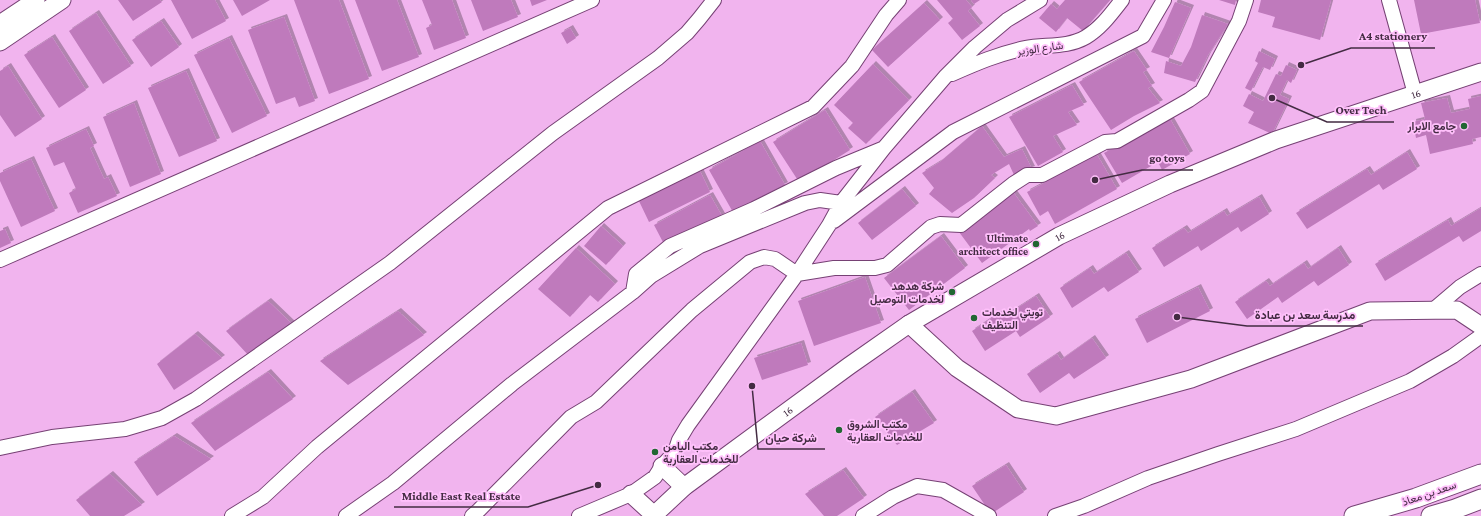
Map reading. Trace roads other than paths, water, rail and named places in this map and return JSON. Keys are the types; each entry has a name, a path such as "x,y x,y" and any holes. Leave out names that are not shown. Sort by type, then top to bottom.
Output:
{"main road":[{"name":"سعد بن معاذ","path":"1354,516 1416,498 1481,474"},
{"name":"سعد بن معاذ","path":"1431,516 1481,499"}],"street":[{"path":"0,24 36,0"},
{"path":"0,42 62,0"},
{"path":"0,260 592,0"},
{"path":"0,448 52,437 125,429 162,418 196,399 390,262 547,138 673,46 700,19 714,0"},
{"path":"232,516 263,497 317,447 608,208 814,107 852,66 886,15 899,0"},
{"path":"579,516 631,494 655,477 662,466 675,452 679,440 688,425 797,274 829,225 841,203 884,148 945,77 975,47 1007,20 1040,0"},
{"name":"شارع الوزير","path":"945,77 992,57 1026,48 1068,44 1085,38 1101,26 1122,0"},
{"path":"829,225 953,132 1143,36 1164,0"},
{"path":"472,516 571,417 596,402 692,310 750,262 764,257 775,259 797,274 834,268 875,268 887,265 931,227 940,224 961,225 1026,175 1042,175 1105,142 1117,140 1189,100 1202,91 1239,21 1246,0"},
{"path":"1389,0 1415,94"},
{"name":"16","path":"653,516 684,487 790,408 909,324 1059,236 1170,184 1276,140 1481,72"},
{"path":"632,292 636,274 670,246 754,209 836,168 884,148"},
{"path":"346,516 393,483 512,384 651,276 700,246 805,203 820,200 841,203"},
{"path":"1433,310 1460,287 1481,274"},
{"path":"909,324 957,368 1018,410 1056,416 1191,379 1370,311 1457,310 1481,326"},
{"path":"1055,516 1084,506 1148,478 1296,429 1410,381 1454,356 1481,336"},
{"path":"662,466 684,487"},
{"path":"863,516 894,497 917,486 943,490 989,516"},
{"path":"631,494 653,516"}],"place":[{"name":"A4 stationery","path":"1301,65"},
{"name":"Over Tech","path":"1272,98"},
{"name":"جامع الابرار","path":"1464,126"},
{"name":"go toys","path":"1095,180"},
{"name":"Ultimate architect office","path":"1036,244"},
{"name":"شركة هدهد لخدمات التوصيل","path":"952,292"},
{"name":"مدرسة سعد بن عبادة","path":"1177,317"},
{"name":"تويتي لخدمات التنظيف","path":"974,318"},
{"name":"شركة حيان","path":"752,386"},
{"name":"مكتب الشروق للخدمات العقارية","path":"839,430"},
{"name":"مكتب اليامن للخدمات العقارية","path":"655,452"},
{"name":"Middle East Real Estate","path":"598,485"}]}
